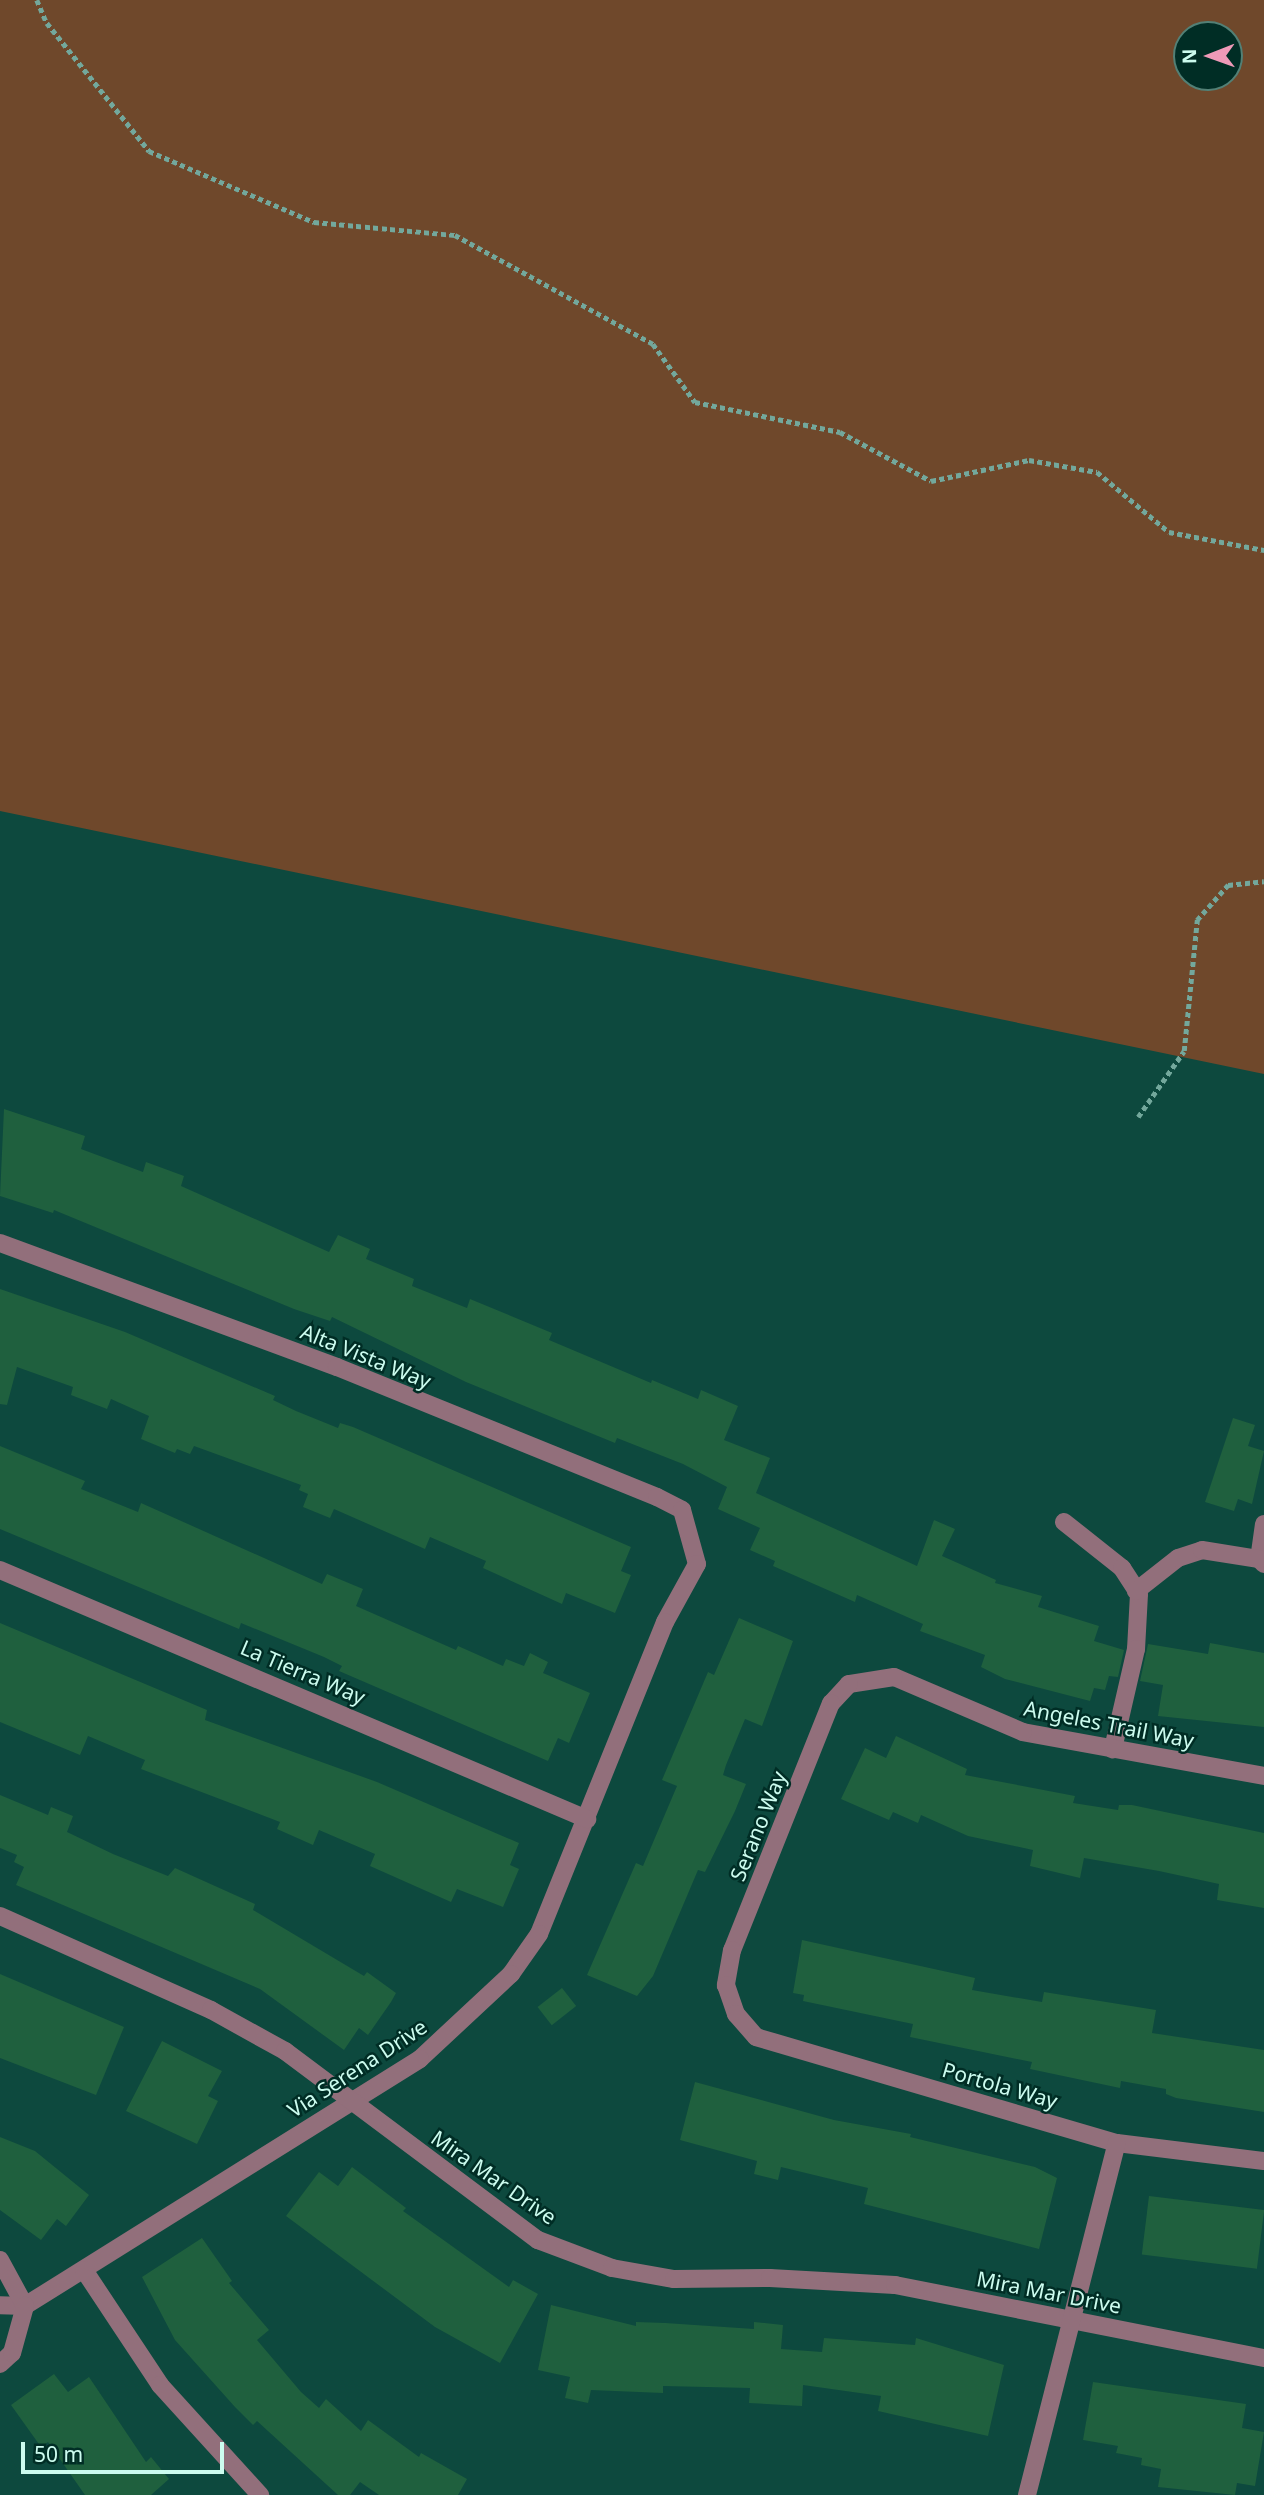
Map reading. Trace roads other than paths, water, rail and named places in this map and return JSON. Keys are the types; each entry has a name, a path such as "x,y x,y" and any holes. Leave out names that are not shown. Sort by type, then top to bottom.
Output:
{"street":[{"name":"Alta Vista Way","path":"0,1243 337,1367 657,1497 682,1510 693,1538"},
{"path":"1064,1522 1122,1568 1136,1591 1136,1649 1113,1749"},
{"path":"1136,1591 1178,1558 1202,1550 1262,1562 1264,1524"},
{"name":"Via Serena Drive","path":"25,2306 420,2059 511,1974 539,1934 665,1622 696,1564 693,1538"},
{"name":"La Tierra Way","path":"0,1570 587,1819"},
{"name":"Angeles Trail Way","path":"872,1677 916,1683 1023,1732 1264,1776"},
{"name":"Serano Way","path":"736,2014 726,1985 732,1950 831,1703 849,1684 872,1677"},
{"name":"Mira Mar Drive","path":"0,1916 211,2010 285,2051 349,2102 538,2240 612,2268 674,2279 770,2278 895,2285 1264,2358"},
{"name":"Portola Way","path":"736,2014 756,2037 1117,2143 1264,2161"},
{"path":"1027,2495 1117,2143"},
{"path":"0,2260 25,2306 12,2353 0,2364"},
{"path":"83,2270 160,2385 260,2495"},
{"path":"0,2305 25,2306"}]}
